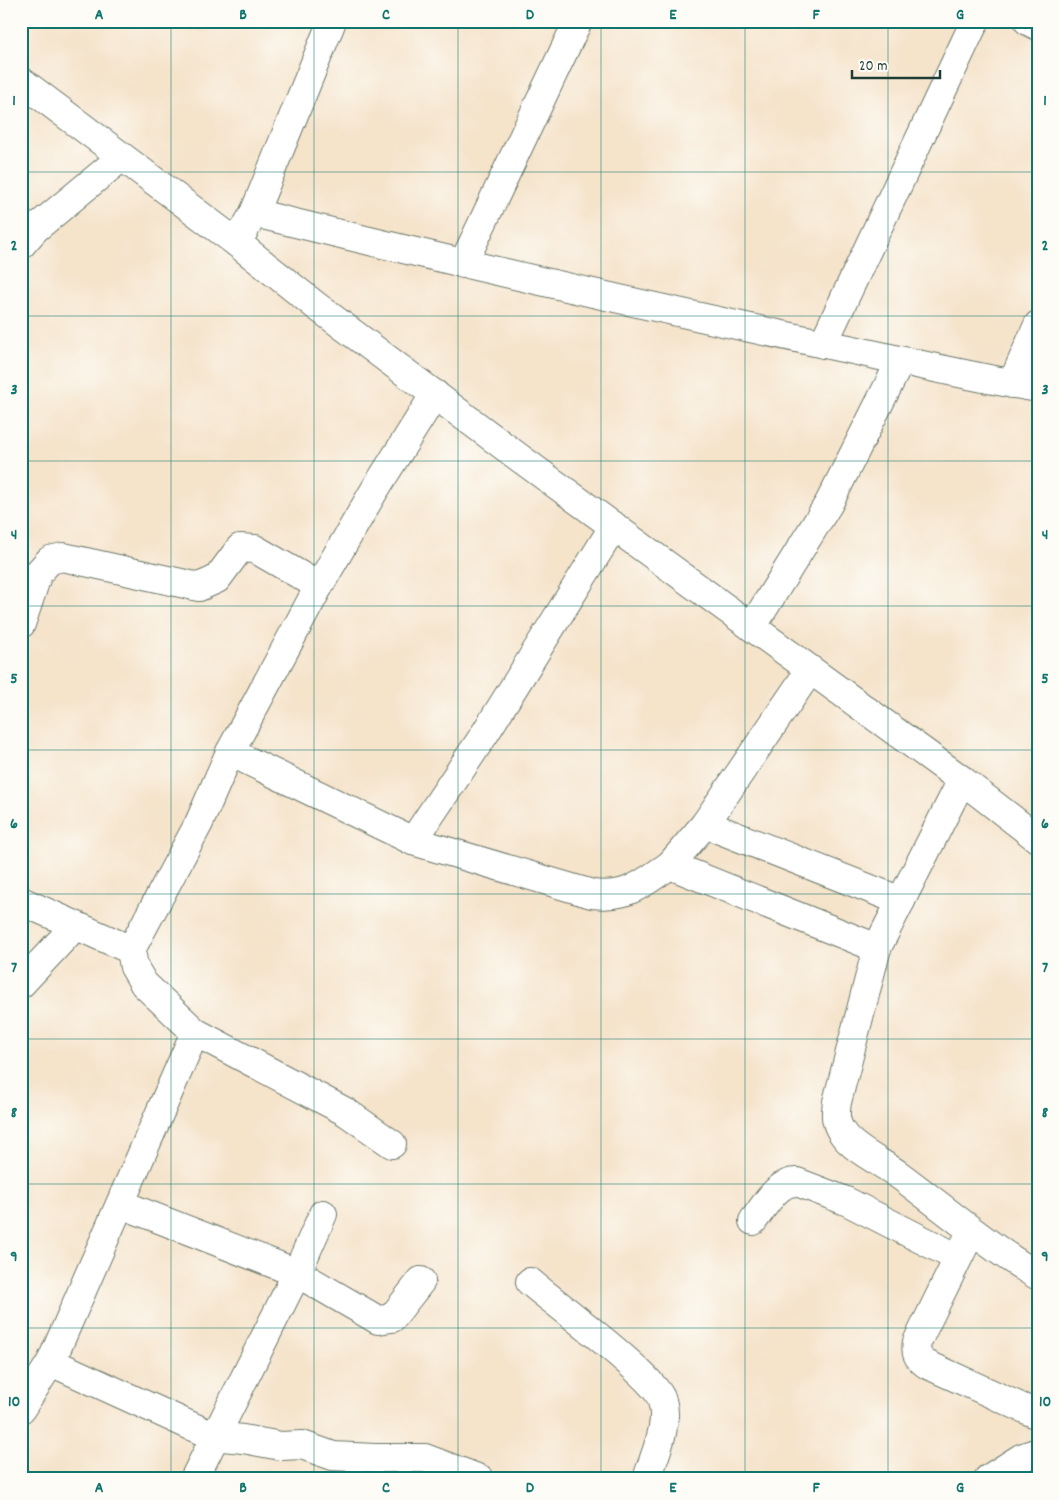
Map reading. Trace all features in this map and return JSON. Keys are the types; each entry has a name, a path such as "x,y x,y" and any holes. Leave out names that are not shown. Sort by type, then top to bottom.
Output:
{"street":[{"path":"237,243 254,213 332,21"},
{"path":"463,264 578,21"},
{"path":"823,344 975,21"},
{"path":"1028,21 1038,26"},
{"path":"21,81 435,394 681,577 962,780 1038,839"},
{"path":"26,236 122,157"},
{"path":"254,213 463,264 900,362 1025,386 1038,325"},
{"path":"752,627 829,503 900,362"},
{"path":"392,1144 346,1112 195,1032 144,984 134,967 131,950 199,823 230,752 319,586 374,491 435,394"},
{"path":"413,841 484,735 614,526"},
{"path":"21,624 38,573 50,560 63,558 199,588 217,579 240,548 255,549 319,586"},
{"path":"230,752 413,841 592,894 608,896 626,893 670,865 705,824 810,670"},
{"path":"962,780 877,948 837,1102 836,1124 844,1136 853,1144 900,1176 971,1232 1038,1276"},
{"path":"705,824 901,901"},
{"path":"670,865 877,948"},
{"path":"21,901 131,950"},
{"path":"21,984 75,926"},
{"path":"22,1408 51,1362 195,1032"},
{"path":"753,1221 781,1186 789,1182 797,1182 846,1201 958,1258"},
{"path":"121,1204 297,1273 378,1320 392,1318 422,1282"},
{"path":"194,1479 213,1436 297,1273 323,1214"},
{"path":"971,1232 917,1342 915,1350 918,1357 926,1364 1038,1415"},
{"path":"530,1282 642,1374 661,1397 664,1424 647,1479"},
{"path":"51,1362 213,1436 281,1446 302,1445 333,1456 425,1458 480,1479"},
{"path":"988,1479 1021,1458 1038,1452"}]}
